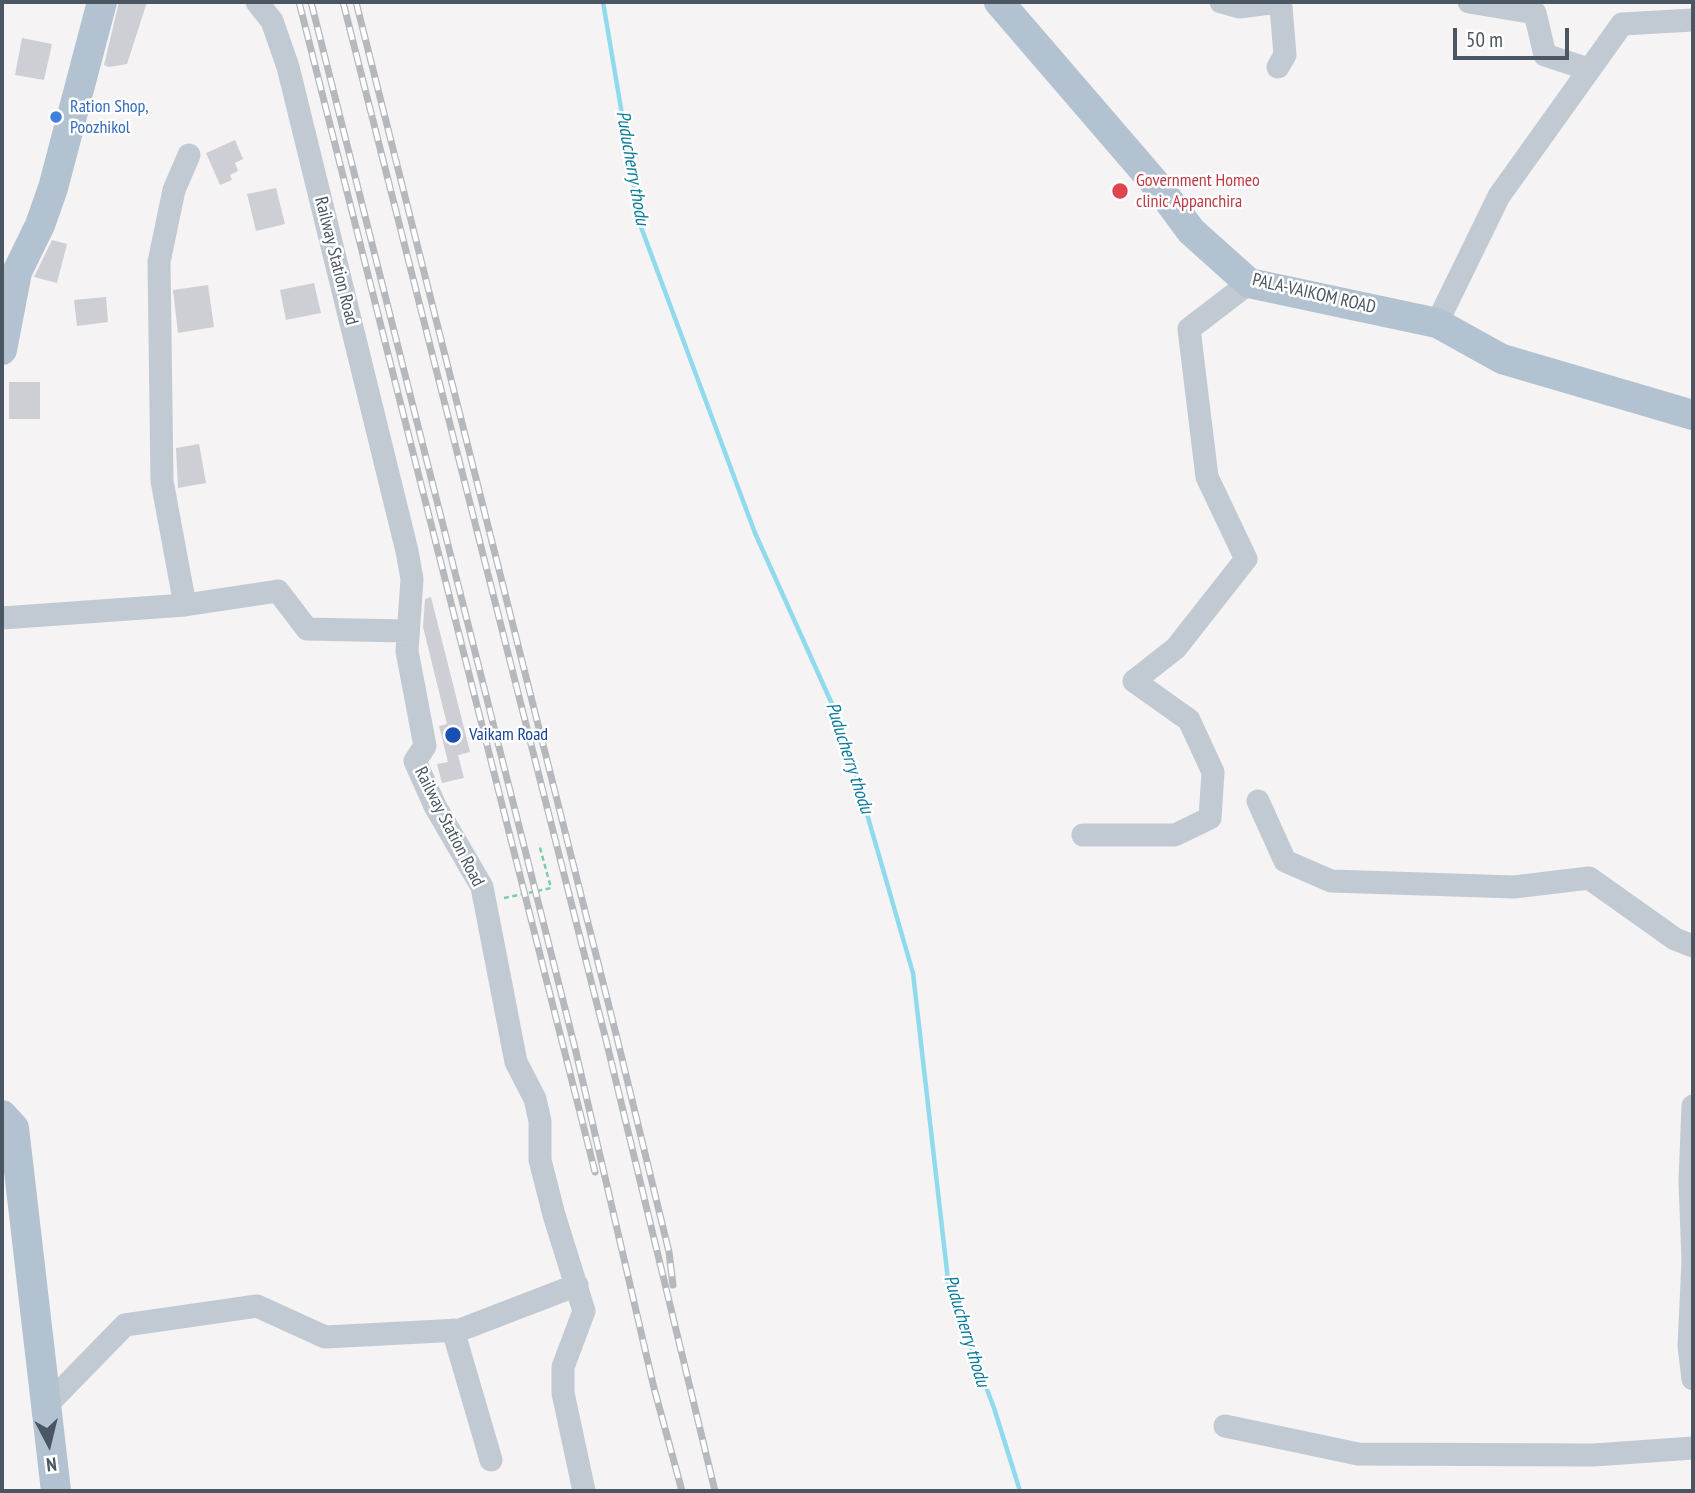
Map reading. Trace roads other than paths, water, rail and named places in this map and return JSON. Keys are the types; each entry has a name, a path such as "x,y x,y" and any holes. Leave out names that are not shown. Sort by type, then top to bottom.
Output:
{"main road":[{"path":"2,349 17,272 40,225 52,188 102,2"},
{"name":"PALA-VAIKOM ROAD","path":"999,2 1143,168 1191,231 1221,254 1249,283 1437,323 1503,359 1693,415"},
{"path":"2,1115 14,1128 55,1491"}],"street":[{"name":"Railway Station Road","path":"257,2 272,21 288,67 407,551 412,579 407,650 425,747 415,761 435,806 482,887 516,1062 535,1099 540,1121 541,1160 554,1215 584,1311 563,1367 563,1393 584,1491"},
{"path":"1221,2 1224,5 1240,7 1270,3 1281,7 1285,55 1278,67"},
{"path":"1469,2 1535,13 1545,55 1588,69"},
{"path":"1437,323 1499,196 1622,24 1693,20"},
{"path":"185,605 162,481 159,262 174,190 189,155"},
{"path":"1083,835 1175,835 1210,818 1213,772 1189,720 1134,681 1176,648 1246,559 1208,477 1189,329 1249,283"},
{"path":"2,618 185,605 278,591 307,629 407,631"},
{"path":"1258,801 1285,861 1331,881 1514,887 1589,878 1675,939 1693,946"},
{"path":"1693,1107 1690,1181 1693,1261 1689,1346 1693,1379"},
{"path":"45,1407 125,1325 257,1306 325,1337 453,1331 577,1285"},
{"path":"453,1331 491,1460"},
{"path":"1226,1426 1358,1454 1594,1455 1693,1448"}],"waterway":[{"name":"Puducherry thodu","path":"603,2 641,227 755,533 841,724 913,973 949,1289 994,1408 1020,1491"}],"railway":[{"path":"299,2 595,1172"},
{"path":"311,2 575,1048 654,1388 682,1491"},
{"path":"343,2 606,1040 715,1491"},
{"path":"356,2 617,1038 669,1252 673,1285"}],"place":[{"name":"Ration Shop, Poozhikol","path":"56,117"},
{"name":"Government Homeo clinic Appanchira","path":"1120,191"},
{"name":"Vaikam Road","path":"453,735"}]}
